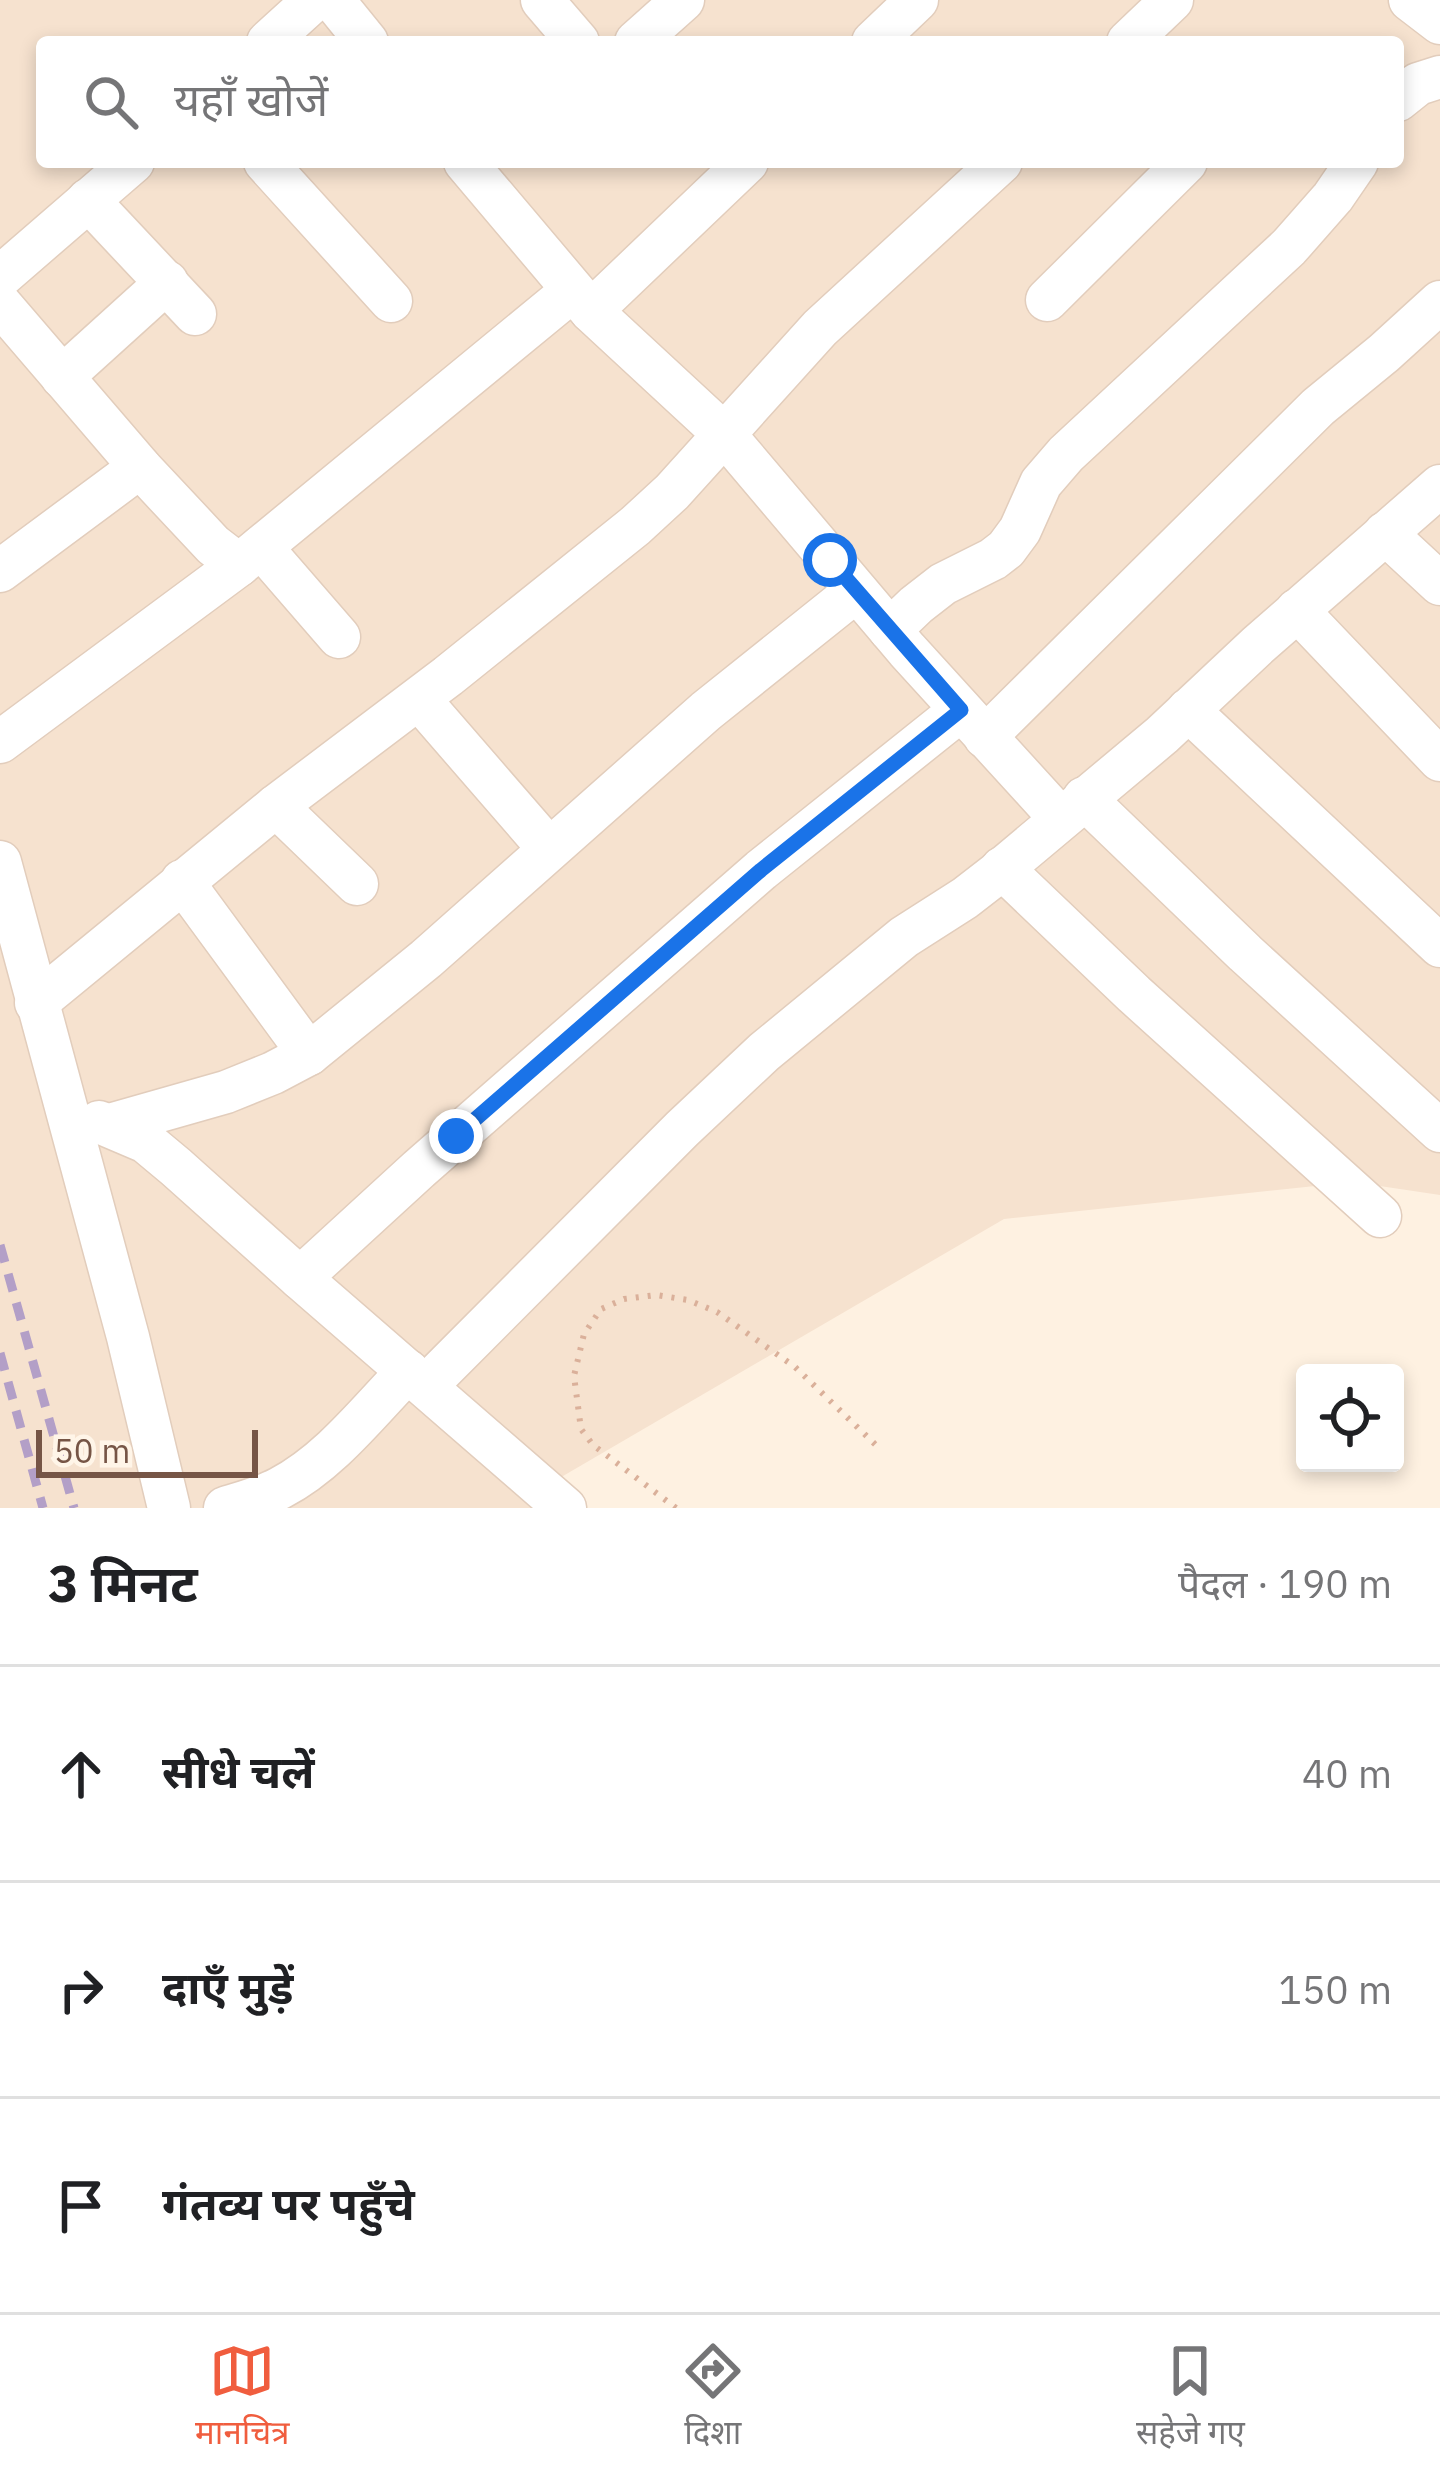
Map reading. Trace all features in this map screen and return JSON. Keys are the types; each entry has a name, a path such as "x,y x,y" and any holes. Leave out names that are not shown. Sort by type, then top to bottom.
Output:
{"street":[{"path":"275,36 314,0"},
{"path":"333,0 362,36"},
{"path":"542,0 573,36"},
{"path":"643,36 683,0"},
{"path":"879,36 916,0"},
{"path":"1133,36 1172,0"},
{"path":"0,277 126,168"},
{"path":"271,168 391,302"},
{"path":"470,168 582,301 724,435 973,724 1245,953 1440,1131"},
{"path":"0,742 582,301 740,168"},
{"path":"36,1003 275,806 635,526 672,492 820,328 994,168"},
{"path":"1047,300 1180,168"},
{"path":"890,630 943,584 1006,549 1041,483 1066,454 1289,248 1353,168"},
{"path":"88,200 195,314"},
{"path":"62,377 167,282"},
{"path":"300,1278 418,1168 761,870 973,724 1318,407 1440,302"},
{"path":"0,304 213,545 250,556 339,637"},
{"path":"0,571 140,467"},
{"path":"225,1508 280,1488 307,1471 417,1378 764,1052 904,937 965,898 1162,735 1440,486"},
{"path":"1385,533 1440,584"},
{"path":"110,1125 226,1092 308,1054 426,958 706,712 856,591"},
{"path":"1297,610 1440,760"},
{"path":"418,699 549,849"},
{"path":"1188,710 1440,946"},
{"path":"275,806 356,884"},
{"path":"0,862 128,1337 169,1508"},
{"path":"1002,868 1380,1216"},
{"path":"182,881 308,1054"},
{"path":"69,1115 110,1125 146,1142 566,1508"}],"path":[{"path":"676,1508 593,1445 581,1429 574,1376 584,1334 601,1309 624,1299 656,1295 688,1300 718,1312 795,1367 881,1450"}],"shaded area":[{"path":"0,0 1440,0 1440,1195 1353,1182 1004,1219 551,1483 535,1508 0,1508"}],"railway":[{"path":"0,1245 74,1508"},
{"path":"0,1353 43,1508"}],"route":[{"path":"456,1136 761,870 961,710 830,560"}]}
